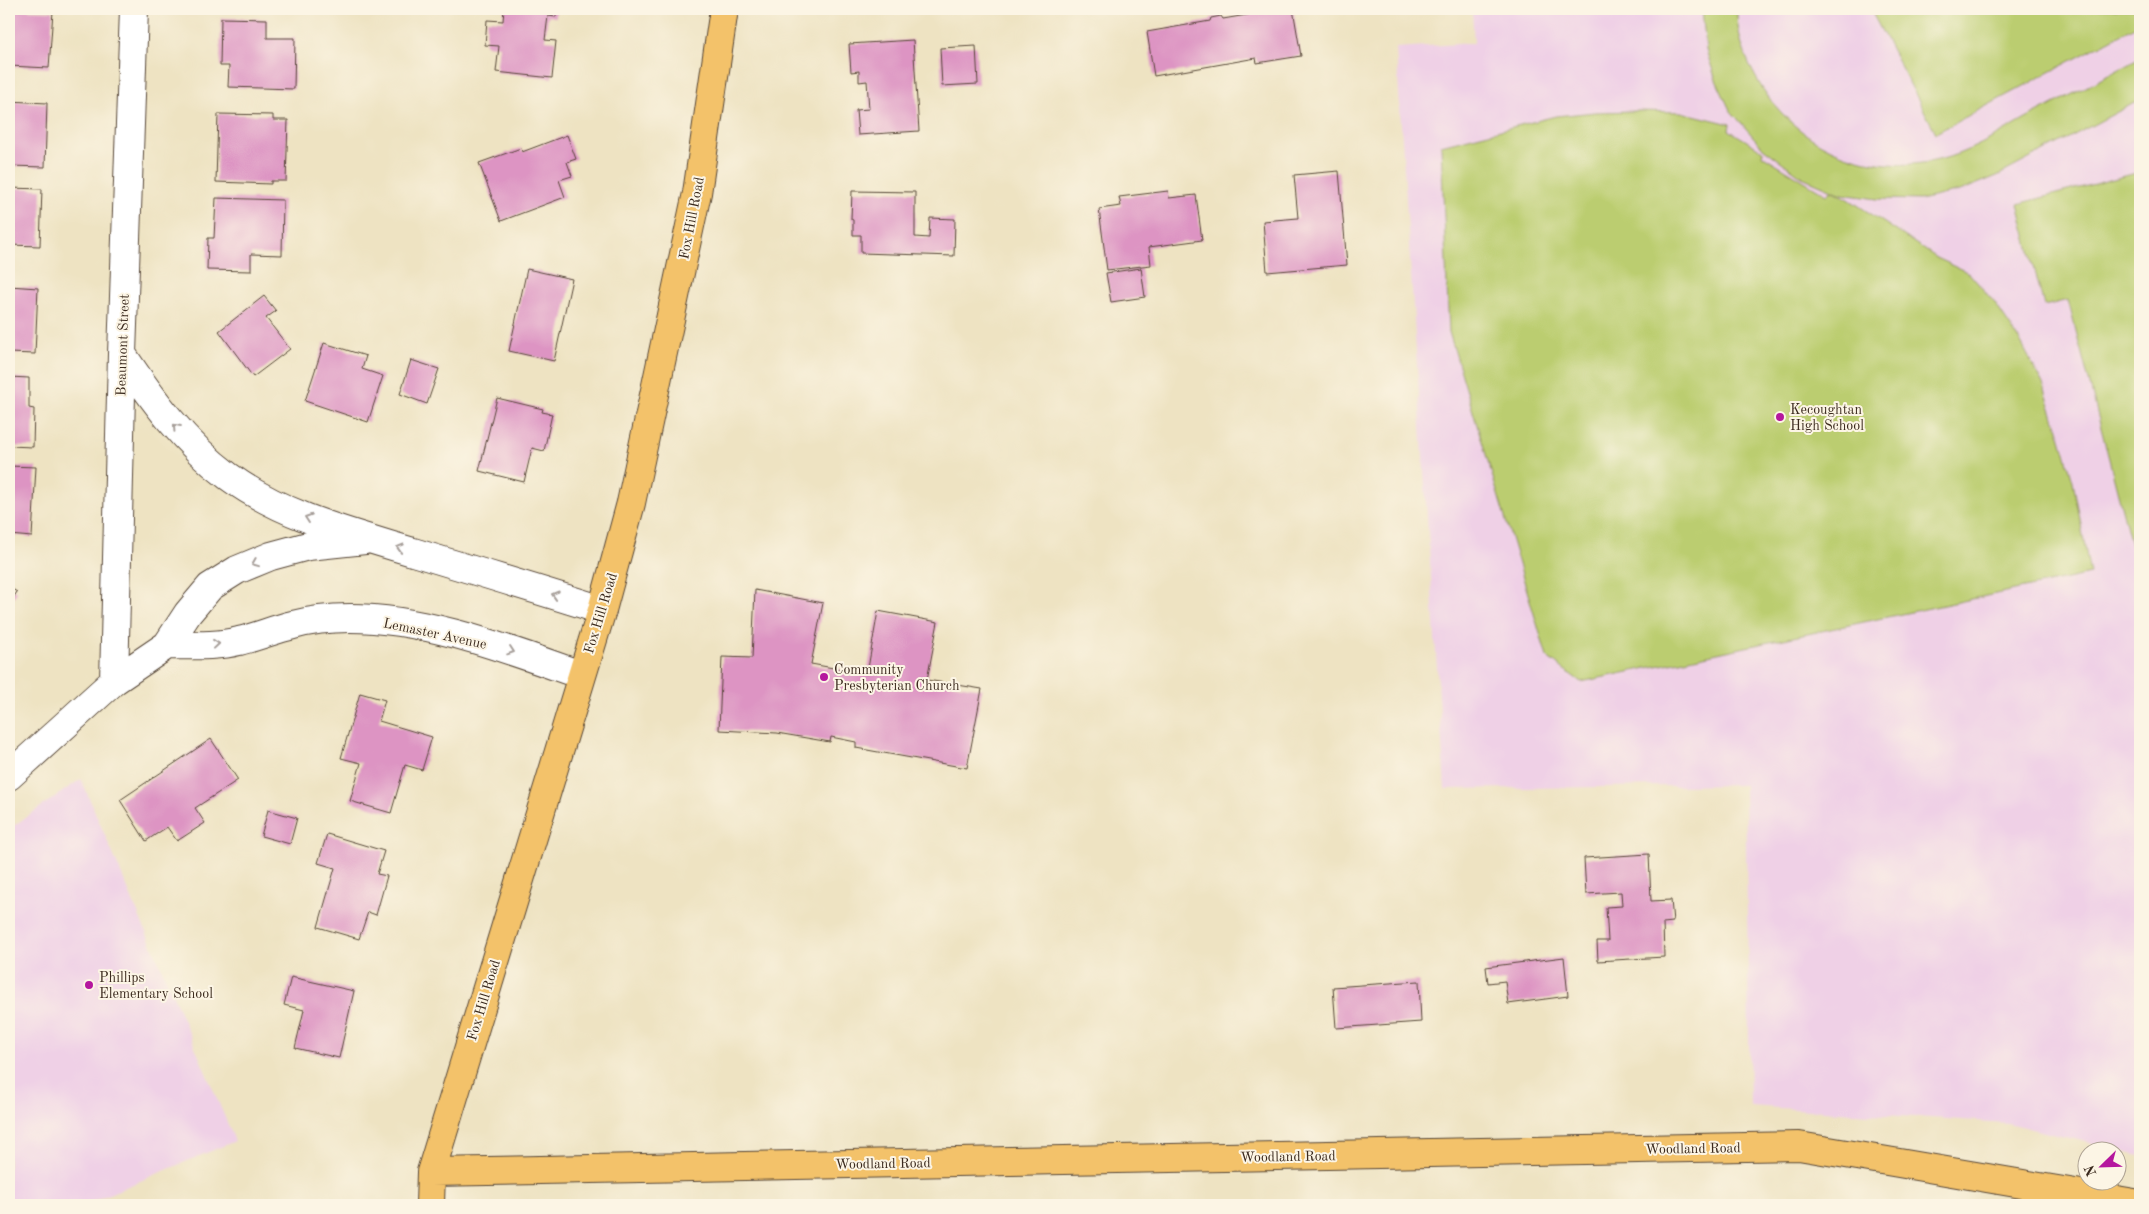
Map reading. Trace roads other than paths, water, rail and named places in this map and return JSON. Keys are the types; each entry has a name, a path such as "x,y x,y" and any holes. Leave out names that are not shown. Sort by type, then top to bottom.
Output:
{"main road":[{"name":"Fox Hill Road","path":"430,1205 431,1172 602,610 631,503 696,193 724,9"},
{"name":"Woodland Road","path":"431,1172 1799,1146 2140,1204"}],"street":[{"name":"Beaumont Street","path":"114,681 122,354 134,9"},
{"path":"122,354 153,401 172,424 205,457 229,477 264,499 288,510 371,539 602,610"},
{"path":"9,776 114,681 167,645 188,614 210,587 237,570 271,556 308,546 371,539"},
{"name":"Lemaster Avenue","path":"167,645 206,645 238,642 294,624 350,618 393,622 448,633 498,646 581,675"}],"place":[{"name":"Kecoughtan High School","path":"1780,417"},
{"name":"Community Presbyterian Church","path":"824,677"},
{"name":"Phillips Elementary School","path":"89,985"}]}
